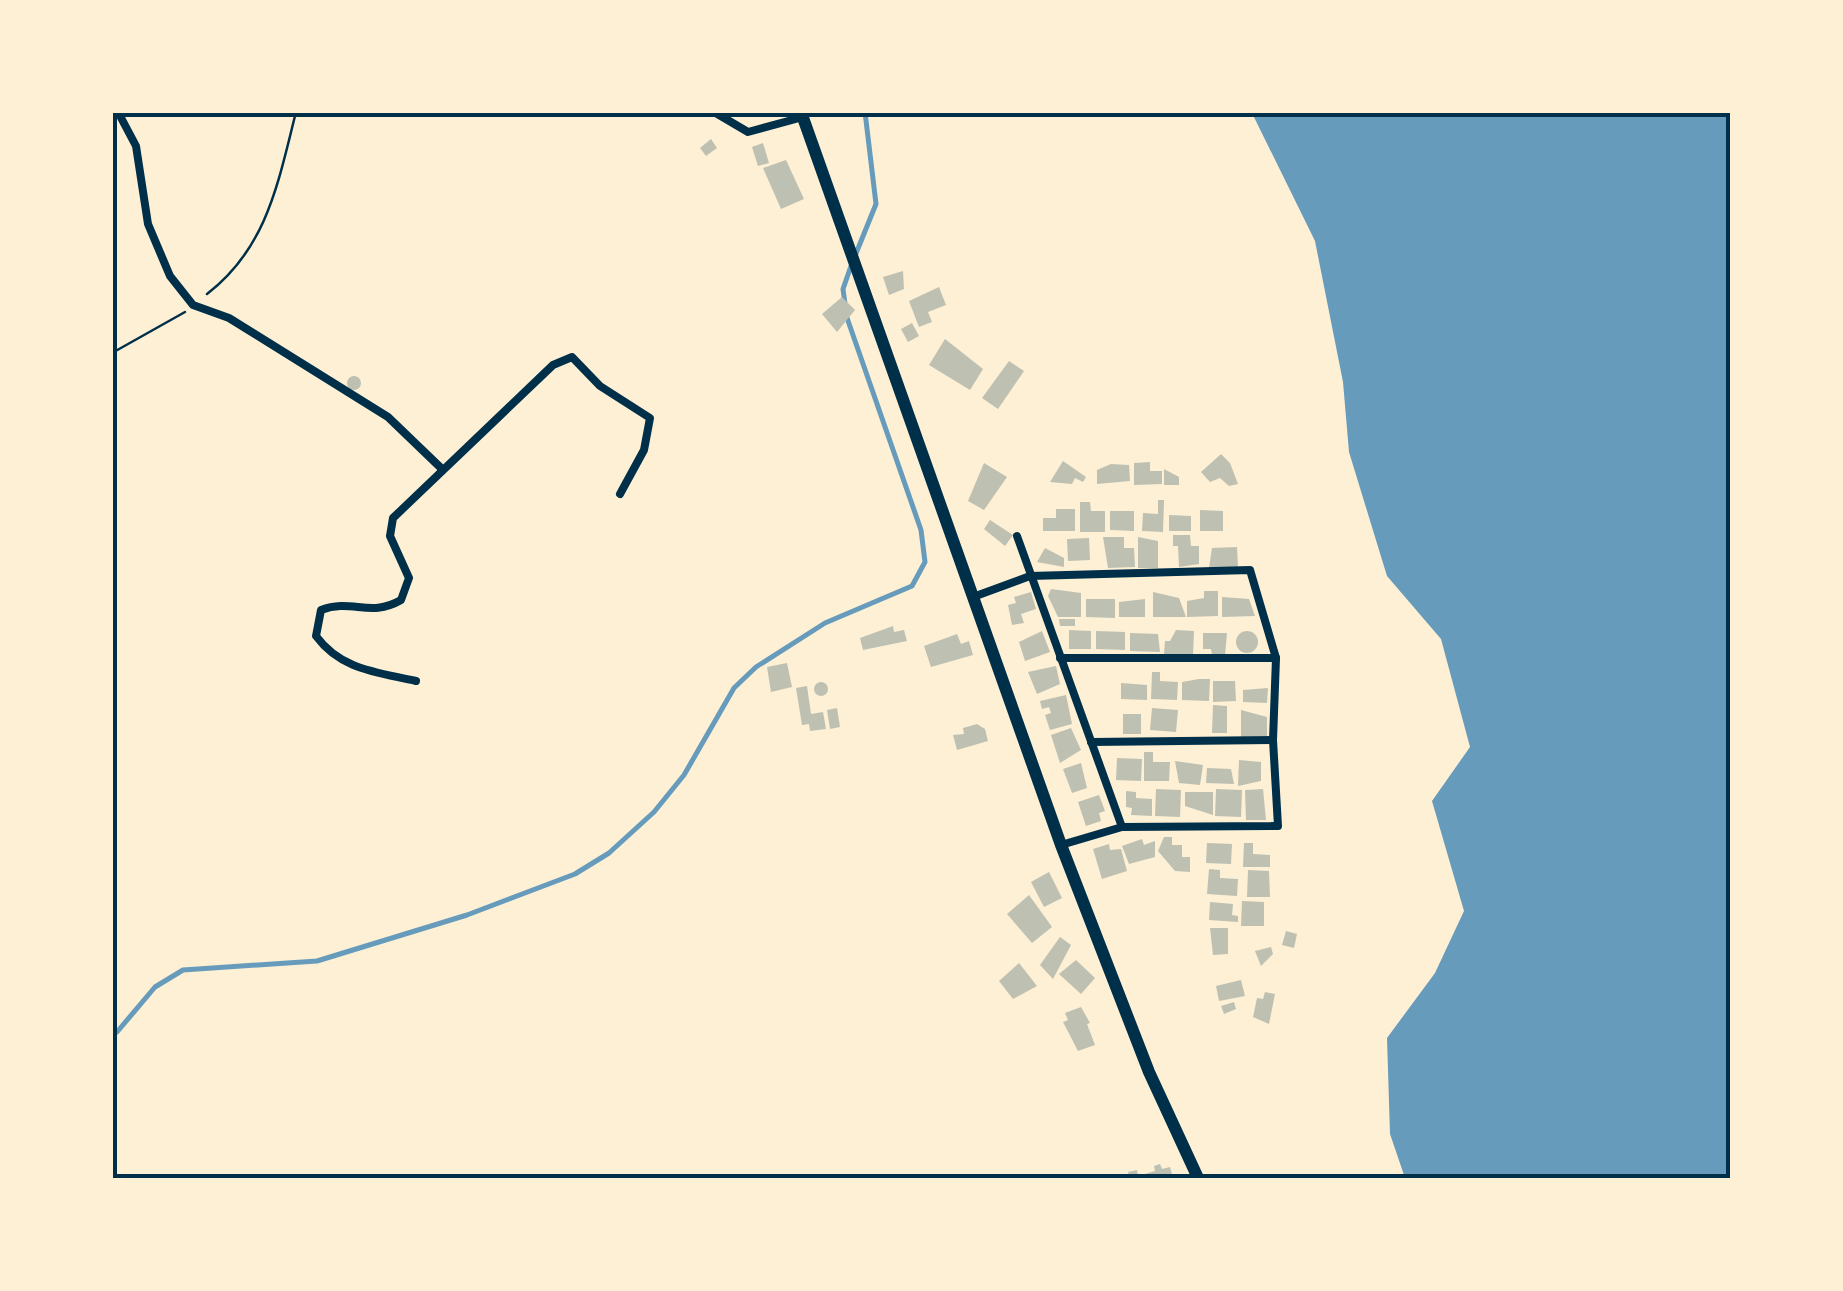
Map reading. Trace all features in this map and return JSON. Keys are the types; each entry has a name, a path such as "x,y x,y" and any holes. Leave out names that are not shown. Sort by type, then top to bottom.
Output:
{"highway":[{"path":"802,115 1061,845 1148,1072 1198,1178"}],"street":[{"path":"118,112 136,146 148,224 170,276 193,304 229,318 388,418 442,468"},
{"path":"714,112 748,132 802,115"},
{"path":"416,680 348,666 316,636 321,610 336,604 382,611 401,600 408,578 390,536 392,518 553,365 572,356 600,386 650,418 644,450 620,494"},
{"path":"1017,536 1122,827"},
{"path":"973,597 1030,576 1250,570 1276,658 1273,740 1278,826 1122,827 1061,845"},
{"path":"1060,658 1276,658"},
{"path":"1091,742 1273,740"}],"path":[{"path":"112,353 193,304 230,276 251,251 272,208 296,112"}],"water":[{"path":"1252,113 1730,113 1730,1178 1405,1178 1390,1134 1387,1038 1435,973 1464,911 1432,801 1470,747 1441,639 1387,576 1349,452 1343,382 1315,241"}],"building":[{"path":"711,139 717,148 706,156 700,148"},
{"path":"763,143 769,163 758,166 752,147"},
{"path":"786,160 804,199 781,209 763,168"},
{"path":"903,271 904,289 889,295 883,277"},
{"path":"939,287 946,305 928,312 932,322 919,327 909,301"},
{"path":"842,297 855,310 837,332 822,314"},
{"path":"912,323 919,336 908,342 901,329"},
{"path":"945,339 983,369 970,390 929,365"},
{"path":"1009,361 1024,371 998,409 982,398"},
{"path":"354,376 361,383 354,390 347,383"},
{"path":"1221,454 1230,463 1238,484 1229,486 1220,478 1210,482 1201,472"},
{"path":"1063,461 1086,477 1083,482 1075,478 1072,484 1050,482"},
{"path":"1150,462 1150,471 1162,471 1162,484 1134,485 1134,463"},
{"path":"984,463 1007,477 984,510 968,501"},
{"path":"1111,464 1129,465 1130,481 1097,484 1097,470"},
{"path":"1164,469 1179,477 1179,485 1164,485"},
{"path":"1158,500 1164,500 1163,532 1142,531 1143,513 1158,514"},
{"path":"1080,502 1090,502 1091,511 1105,511 1105,532 1080,532"},
{"path":"1056,509 1075,509 1075,531 1043,531 1043,518 1056,518"},
{"path":"1200,510 1223,511 1223,531 1200,531"},
{"path":"1110,511 1134,511 1134,531 1110,530"},
{"path":"1169,515 1191,516 1191,531 1169,531"},
{"path":"990,520 1013,535 1005,546 984,529"},
{"path":"1173,535 1190,535 1191,546 1199,546 1199,564 1179,567"},
{"path":"1103,537 1124,537 1124,548 1134,548 1135,567 1108,568"},
{"path":"1138,537 1158,541 1158,568 1138,568"},
{"path":"1089,538 1090,560 1068,561 1067,539"},
{"path":"1237,547 1238,568 1209,568 1212,548"},
{"path":"1045,548 1064,558 1064,567 1037,562"},
{"path":"1051,589 1081,593 1081,617 1058,617 1048,596"},
{"path":"1204,591 1218,591 1218,616 1187,617 1187,601 1204,598"},
{"path":"1031,592 1036,609 1021,614 1024,623 1012,625 1008,605 1016,603 1014,597"},
{"path":"1153,592 1179,598 1186,617 1153,617"},
{"path":"1222,597 1249,599 1255,616 1222,617"},
{"path":"1086,599 1115,599 1115,618 1086,617"},
{"path":"1145,599 1145,617 1119,617 1119,602"},
{"path":"1059,619 1075,619 1075,626 1060,626"},
{"path":"893,626 894,632 904,630 907,641 863,650 860,638"},
{"path":"1069,630 1091,631 1091,649 1069,649"},
{"path":"1176,630 1194,631 1193,655 1164,654 1165,641 1170,641"},
{"path":"1042,631 1050,652 1025,661 1019,642"},
{"path":"1096,631 1125,632 1125,650 1096,649"},
{"path":"1247,631 1258,642 1247,653 1236,642"},
{"path":"1130,633 1158,634 1160,652 1130,651"},
{"path":"1203,633 1227,633 1225,655 1212,655 1211,649 1203,649"},
{"path":"957,634 961,644 969,641 973,655 931,667 924,646"},
{"path":"787,663 792,687 771,692 767,667"},
{"path":"1056,666 1060,684 1037,694 1028,672"},
{"path":"1152,672 1160,672 1160,681 1178,682 1177,700 1151,699"},
{"path":"1210,679 1209,701 1182,700 1182,682"},
{"path":"1213,681 1235,681 1236,701 1213,702"},
{"path":"821,682 828,689 821,696 814,689"},
{"path":"1121,683 1147,685 1147,700 1121,699"},
{"path":"807,686 811,714 823,712 826,729 810,731 809,724 802,725 796,688"},
{"path":"1268,688 1267,703 1243,702 1243,690"},
{"path":"1066,695 1072,724 1050,730 1045,715 1051,713 1049,707 1042,709 1040,701"},
{"path":"1213,705 1227,706 1227,733 1212,733"},
{"path":"837,708 840,727 830,729 827,710"},
{"path":"1152,708 1178,710 1176,732 1150,730"},
{"path":"1241,710 1267,717 1267,736 1241,737"},
{"path":"1123,714 1141,714 1141,734 1123,734"},
{"path":"977,724 985,729 988,741 957,750 953,735 964,734 963,728"},
{"path":"1071,728 1081,750 1060,763 1051,735"},
{"path":"1144,752 1153,752 1153,762 1170,762 1169,781 1144,781"},
{"path":"1117,758 1142,759 1141,781 1116,780"},
{"path":"1239,760 1261,762 1261,781 1238,786"},
{"path":"1175,761 1203,765 1200,785 1179,783"},
{"path":"1081,763 1087,788 1072,793 1063,769"},
{"path":"1207,768 1231,769 1234,784 1206,783"},
{"path":"1156,789 1181,790 1180,817 1155,816"},
{"path":"1216,789 1242,790 1241,817 1215,816"},
{"path":"1263,789 1266,820 1246,820 1245,790"},
{"path":"1126,791 1136,792 1136,798 1152,799 1152,816 1131,815 1132,808 1126,807"},
{"path":"1185,792 1213,792 1213,815 1185,806"},
{"path":"1099,795 1105,811 1099,813 1101,821 1086,826 1078,802"},
{"path":"1164,837 1172,837 1172,845 1182,845 1182,857 1190,857 1190,872 1175,871 1158,851"},
{"path":"1142,839 1144,845 1155,841 1155,857 1129,864 1122,846"},
{"path":"1207,843 1232,844 1231,864 1206,863"},
{"path":"1244,843 1253,843 1253,854 1270,855 1270,867 1243,867"},
{"path":"1109,844 1110,850 1121,849 1127,871 1102,879 1093,849"},
{"path":"1209,869 1220,870 1220,878 1238,879 1237,896 1207,894"},
{"path":"1248,870 1269,871 1270,897 1247,897"},
{"path":"1049,872 1062,898 1044,907 1031,882"},
{"path":"1029,895 1052,927 1032,943 1007,914"},
{"path":"1242,901 1264,902 1264,926 1241,926"},
{"path":"1210,902 1233,904 1232,915 1238,916 1238,922 1209,920"},
{"path":"1210,928 1228,928 1228,954 1213,955"},
{"path":"1286,931 1297,934 1294,948 1282,945"},
{"path":"1060,937 1071,945 1053,979 1040,965"},
{"path":"1271,947 1273,954 1261,966 1255,951"},
{"path":"1076,960 1095,978 1081,994 1059,974"},
{"path":"1019,963 1037,986 1013,999 999,981"},
{"path":"1241,980 1245,996 1219,1001 1216,986"},
{"path":"1265,992 1275,994 1269,1024 1253,1017 1257,998 1263,999"},
{"path":"1234,1002 1236,1009 1224,1014 1221,1006"},
{"path":"1081,1007 1095,1045 1078,1051 1063,1022 1068,1020 1065,1013"},
{"path":"1160,1164 1162,1169 1170,1167 1173,1178 1130,1178 1128,1172 1137,1170 1138,1176 1155,1171 1154,1166"}],"waterway":[{"path":"855,256 876,204 865,112"},
{"path":"845,304 843,289 851,266"},
{"path":"117,1032 155,987 183,970 317,961 467,915 575,874 609,853 654,812 684,775 734,688 756,667 825,623 912,586 925,562 921,530 846,315"}]}
